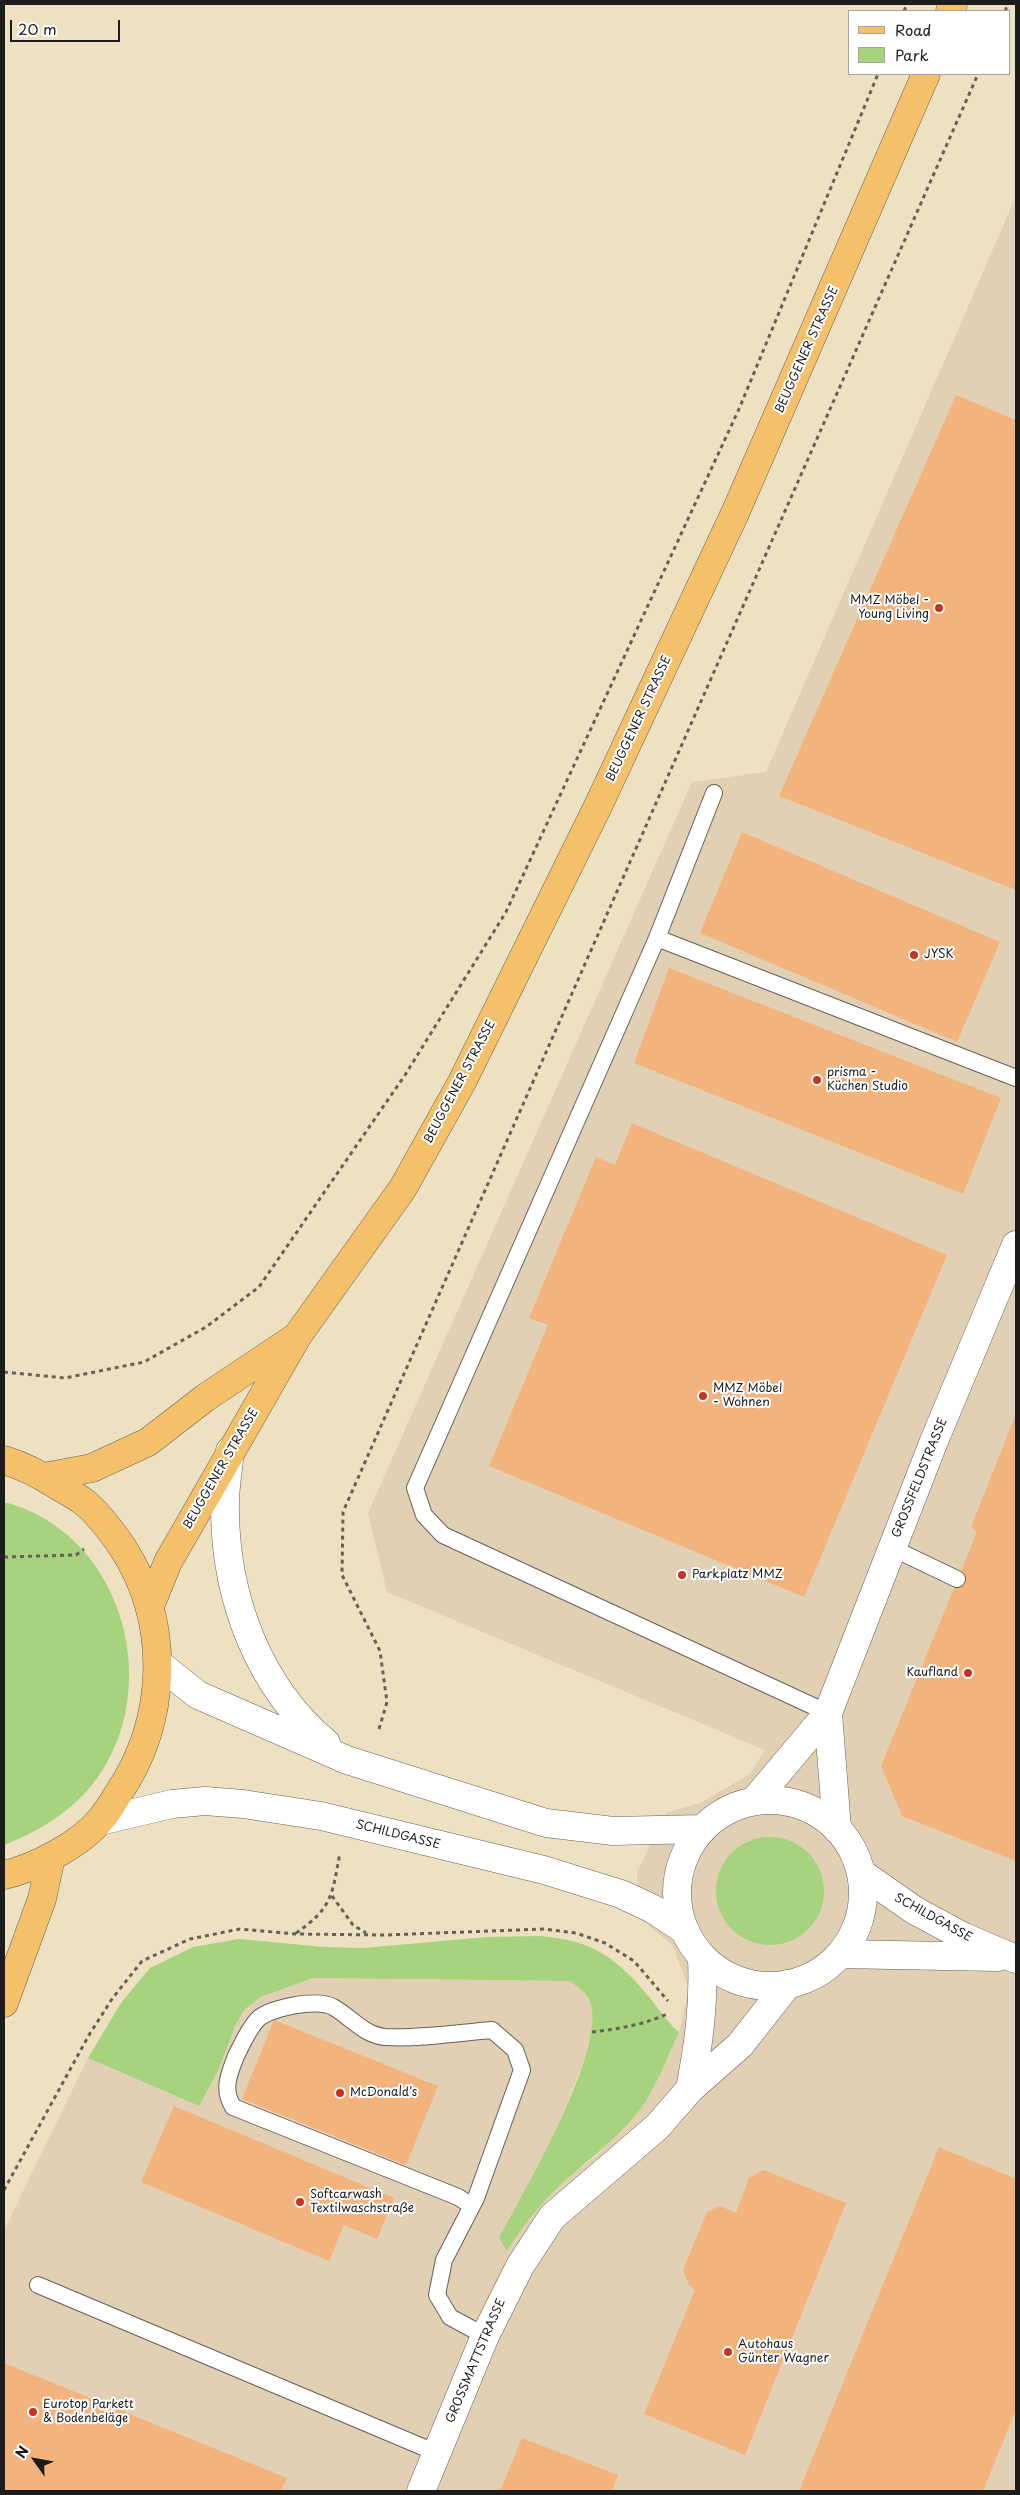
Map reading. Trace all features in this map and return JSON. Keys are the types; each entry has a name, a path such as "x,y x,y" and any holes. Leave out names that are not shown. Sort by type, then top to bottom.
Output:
{"main road":[{"name":"BEUGGENER STRASSE","path":"150,1606 168,1562 298,1335 403,1188 466,1073 599,804 736,511 926,75"},
{"name":"BEUGGENER STRASSE","path":"44,1476 92,1468 148,1442 205,1398 298,1335"},
{"path":"4,1460 19,1464 44,1476 84,1502 112,1532 133,1564 150,1606 157,1634 159,1664 152,1720 132,1773 100,1820 77,1840 51,1857 4,1875"},
{"path":"4,2003 42,1900 51,1857"}],"street":[{"name":"GROSSFELDSTRASSE","path":"754,1801 828,1713 892,1548 1016,1245"},
{"path":"230,1451 225,1512 230,1565 243,1624 264,1670 303,1724 347,1760"},
{"path":"159,1664 198,1695 347,1760 546,1823 613,1831 702,1829"},
{"name":"GROSSFELDSTRASSE","path":"828,1713 838,1829"},
{"path":"777,1800 799,1804 820,1814 838,1829 856,1857 861,1873 863,1895 860,1916 852,1936 840,1954 825,1968 808,1978 788,1984 770,1986 733,1979 717,1970 702,1957 683,1929 677,1903 678,1876 686,1851 702,1829 717,1816 734,1807 754,1801 777,1800"},
{"name":"SCHILDGASSE","path":"100,1820 172,1804 205,1801 243,1804 321,1816 544,1870 621,1894 653,1909 683,1929"},
{"name":"SCHILDGASSE","path":"861,1873 914,1910 1013,1958"},
{"name":"SCHILDGASSE","path":"840,1954 1013,1958"},
{"name":"GROSSMATTSTRASSE","path":"690,2089 702,2027 704,1998 702,1957"},
{"name":"GROSSMATTSTRASSE","path":"421,2491 484,2336 520,2266 552,2217 658,2127 690,2089 740,2045 788,1984"}],"lane":[{"path":"714,793 657,938 415,1488 424,1515 443,1535 828,1713"},
{"path":"657,938 1016,1078"},
{"path":"892,1548 957,1579"},
{"path":"472,2206 458,2197 232,2106 227,2096 229,2074 246,2037 258,2018 305,2002 322,2002 334,2007 362,2029 383,2037 492,2030 514,2050 522,2070 493,2156 472,2206 444,2260 437,2295 450,2317 484,2336"},
{"path":"38,2285 437,2453"}],"path":[{"path":"4,1372 65,1378 144,1362 206,1327 259,1287 405,1075 506,912 738,409 878,75"},
{"path":"379,1729 387,1702 380,1650 342,1575 343,1512 978,75"},
{"path":"4,1557 76,1555 112,1532"},
{"path":"296,1934 315,1921 332,1896 340,1852"},
{"path":"332,1896 353,1925 368,1935"},
{"path":"4,2190 89,2035 112,1999 142,1961 190,1939 240,1929 296,1934 368,1935 544,1929 576,1933 605,1943 634,1961 677,2009 702,2027"},
{"path":"592,2032 618,2029 653,2020 677,2009"}],"shaded area":[{"path":"1016,196 1016,2491 4,2491 4,2230 88,2058 199,2106 218,2071 236,2024 245,2009 261,1997 314,1978 569,1981 580,1988 590,2002 593,2017 592,2032 584,2061 508,2250 522,2227 541,2204 567,2178 596,2156 643,2105 679,2032 689,1988 672,1945 638,1917 637,1872 666,1813 700,1803 750,1774 765,1750 387,1592 368,1513 692,782 766,772"}],"green space":[{"path":"4,1502 43,1518 76,1543 101,1575 119,1612 128,1652 128,1693 120,1733 102,1771 93,1784 59,1816 33,1832 4,1845"},
{"path":"770,1837 791,1841 808,1853 820,1870 824,1891 820,1912 808,1929 791,1941 770,1945 749,1941 732,1929 720,1912 716,1891 720,1870 732,1853 749,1841"},
{"path":"540,1936 558,1938 589,1947 614,1961 637,1983 679,2032 654,2087 636,2115 551,2194 520,2231 507,2251 499,2238 543,2156 575,2085 587,2052 592,2024 590,2002 578,1987 569,1981 313,1978 261,1997 245,2009 236,2024 218,2071 199,2106 88,2058 121,2003 150,1968 193,1947 239,1939 324,1947 363,1948 487,1937"}],"building":[{"name":"MMZ Möbel - Young Living","path":"956,395 1016,420 1016,890 779,796"},
{"path":"742,832 1000,942 957,1042 700,933"},
{"name":"prisma - Küchen Studio","path":"669,968 1001,1098 963,1194 634,1063"},
{"name":"MMZ Möbel - Wohnen","path":"632,1123 947,1255 804,1597 489,1466 548,1325 529,1318 596,1157 615,1165"},
{"name":"Kaufland","path":"1016,1414 1016,1861 902,1816 881,1766 977,1532 971,1527"},
{"name":"McDonald's","path":"274,2020 438,2086 406,2165 242,2099"},
{"path":"174,2106 394,2198 377,2239 344,2225 329,2261 141,2182"},
{"path":"939,2147 1016,2179 1016,2409 983,2491 799,2491"},
{"name":"Autohaus Günter Wagner","path":"764,2170 846,2203 745,2455 644,2414 695,2290 689,2285 683,2270 707,2212 720,2206 736,2213 749,2178"},
{"path":"4,2363 287,2478 281,2491 4,2491"},
{"path":"522,2438 618,2475 612,2491 500,2491"}],"place":[{"name":"MMZ Möbel - Young Living","path":"939,608"},
{"name":"JYSK","path":"914,955"},
{"name":"prisma - Küchen Studio","path":"817,1080"},
{"name":"MMZ Möbel - Wohnen","path":"703,1396"},
{"name":"Parkplatz MMZ","path":"682,1575"},
{"name":"Kaufland","path":"968,1673"},
{"name":"McDonald's","path":"340,2093"},
{"name":"Softcarwash Textilwaschstraße","path":"300,2202"},
{"name":"Autohaus Günter Wagner","path":"728,2352"},
{"name":"Eurotop Parkett & Bodenbeläge","path":"33,2412"}]}
